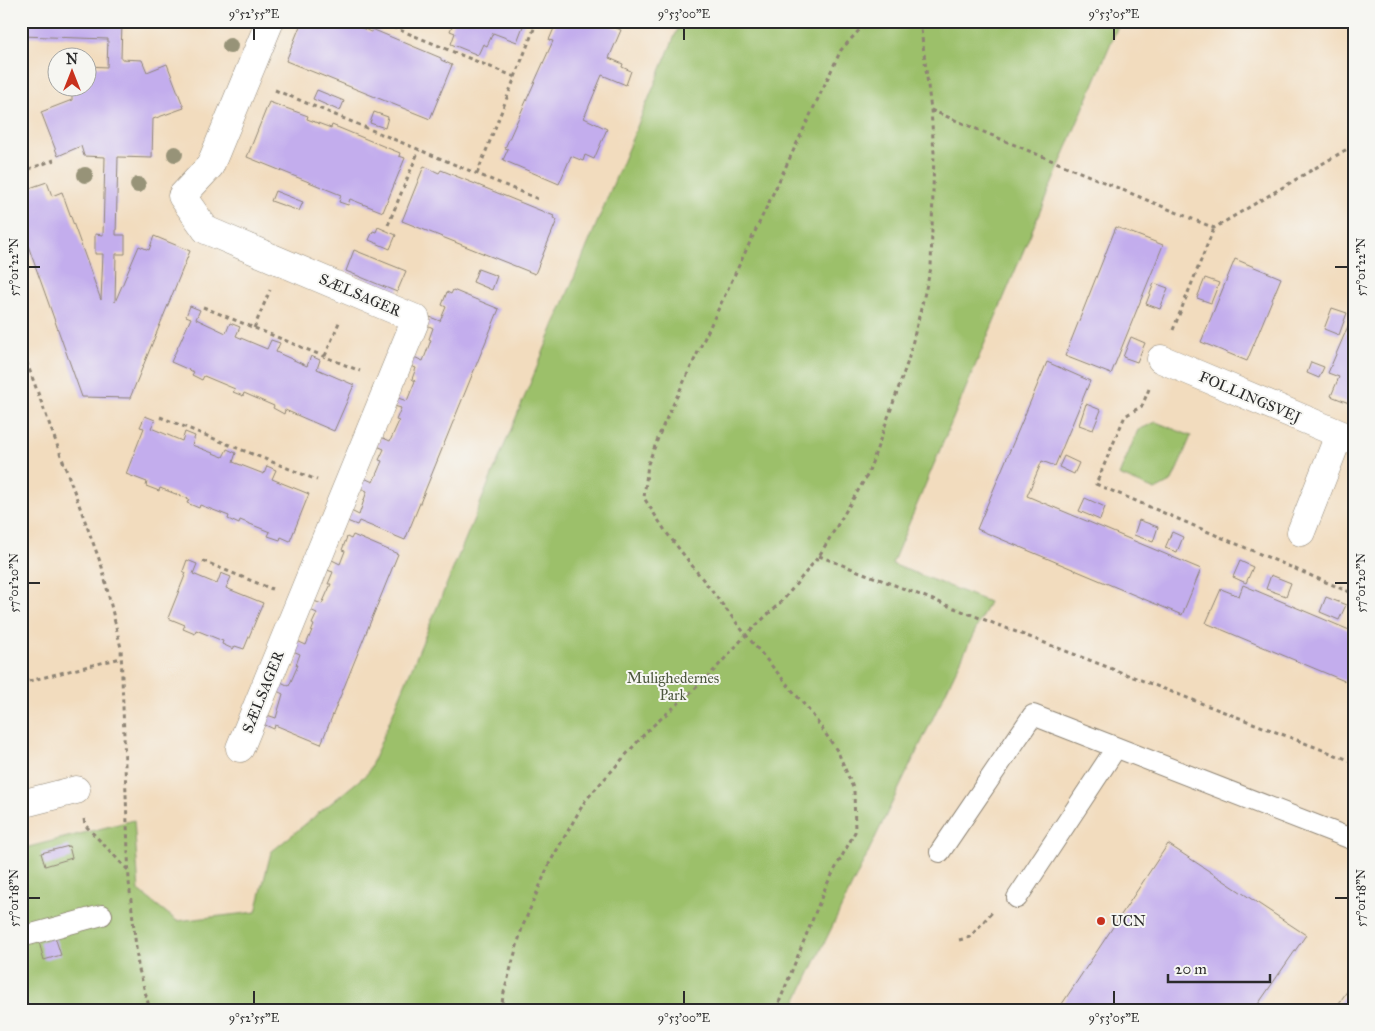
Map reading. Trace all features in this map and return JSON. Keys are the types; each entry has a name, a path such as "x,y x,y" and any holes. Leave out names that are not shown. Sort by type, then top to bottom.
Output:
{"street":[{"name":"SÆLSAGER","path":"240,748 416,319 206,230 182,196 210,166 270,21"},
{"name":"FOLLINGSVEJ","path":"1161,359 1346,437 1301,532"},
{"path":"21,804 76,790"}],"lane":[{"path":"940,852 1033,715 1354,840"},
{"path":"1017,898 1116,748"},
{"path":"21,936 102,915"}],"path":[{"path":"378,21 515,77"},
{"path":"476,174 537,21"},
{"path":"776,1010 826,886 855,832 854,790 838,752 812,714 666,532 644,498 648,464 662,428 841,50 861,28 877,21"},
{"path":"501,1010 522,928 549,864 585,801 647,730 708,677 746,634 784,599 819,556 868,474 908,361 930,268 934,153 931,110 920,21"},
{"path":"247,78 538,199"},
{"path":"931,110 1214,228"},
{"path":"1354,145 1214,228 1142,406 1126,416 1096,484 1354,594"},
{"path":"388,225 419,150"},
{"path":"21,172 54,160"},
{"path":"254,328 281,262"},
{"path":"203,307 390,383"},
{"path":"325,356 342,316"},
{"path":"21,347 102,567 121,658 128,871 138,966 150,1010"},
{"path":"160,417 345,492"},
{"path":"819,556 1354,762"},
{"path":"203,561 300,600"},
{"path":"21,682 121,658"},
{"path":"76,790 86,825 128,871"},
{"path":"959,940 970,937 999,904 1017,898"}],"green space":[{"name":"Mulighedernes Park","path":"681,21 1120,21 892,564 989,602 792,1010 21,1010 21,849 134,820 139,891 177,921 256,912 271,852 368,773"},
{"path":"1156,422 1191,436 1172,481 1155,490 1119,475 1138,430"}],"building":[{"path":"21,21 122,21 121,59 142,60 147,72 167,64 184,108 153,119 152,158 118,157 116,235 125,235 125,254 116,254 115,302 139,246 149,250 154,236 190,251 130,398 82,397 21,226 21,191 47,182 52,196 62,192 101,300 103,254 95,254 95,234 103,235 105,157 84,156 81,146 58,156 41,112 72,100 72,98 98,98 98,67 107,67 108,39 21,36"},
{"path":"302,21 346,21 371,32 372,29 441,58 441,60 452,65 430,119 286,61"},
{"path":"454,21 525,21 517,42 493,33 487,46 483,44 478,55 451,44 455,33 450,31"},
{"path":"557,21 600,21 621,30 609,58 623,64 622,67 631,71 626,85 602,75 584,118 607,129 594,159 585,155 583,161 571,156 559,184 503,160 508,149 505,148 553,41 549,40"},
{"path":"317,90 344,101 340,111 313,99"},
{"path":"269,102 308,116 307,119 331,128 332,125 400,153 399,156 405,158 383,212 350,199 348,205 339,202 341,195 247,157"},
{"path":"374,112 388,117 385,128 370,123"},
{"path":"424,166 439,173 441,170 554,216 553,218 557,220 535,274 402,221"},
{"path":"275,191 303,202 299,211 271,201"},
{"path":"378,227 396,235 390,249 369,240 373,231 376,232"},
{"path":"1116,227 1163,245 1111,374 1065,356"},
{"path":"354,250 406,271 397,292 346,271"},
{"path":"1235,259 1281,278 1247,361 1201,342"},
{"path":"478,269 497,276 492,290 473,282"},
{"path":"1205,278 1219,283 1211,303 1197,298"},
{"path":"1154,283 1168,288 1160,309 1146,304"},
{"path":"453,290 499,309 405,540 359,521 357,525 347,521 351,511 359,515 367,491 360,488 364,478 373,482 382,461 379,460 384,449 377,446 381,437 390,441 399,421 396,420 401,408 394,406 398,398 407,401 415,381 412,379 416,368 410,366 414,357 423,361 431,340 429,339 433,328 427,325 430,317 440,321 446,307 442,305 447,292 451,294"},
{"path":"190,306 200,310 196,319 226,333 230,323 240,327 236,336 267,349 271,340 280,343 276,352 307,366 311,356 320,360 317,369 354,385 334,431 285,410 284,414 273,408 274,406 244,393 243,396 233,392 235,389 204,376 202,380 192,375 194,372 171,362 191,318 186,316"},
{"path":"1332,308 1347,313 1339,335 1324,329"},
{"path":"1354,312 1354,405 1331,396 1339,377 1328,373"},
{"path":"1131,337 1145,343 1137,362 1123,357"},
{"path":"1047,362 1090,381 1055,466 1042,461 1027,496 1201,569 1182,615 977,529"},
{"path":"1311,362 1324,367 1319,378 1307,373"},
{"path":"1086,404 1101,410 1093,430 1079,425"},
{"path":"145,416 155,420 151,428 182,441 185,432 195,436 192,445 223,457 227,449 236,453 233,462 264,474 267,466 276,470 272,479 309,494 290,541 281,537 280,540 268,536 270,532 240,520 239,524 228,519 229,516 200,505 199,508 187,503 189,499 160,488 159,491 146,486 147,482 126,474 144,428 140,427"},
{"path":"1064,456 1079,463 1074,474 1059,467"},
{"path":"1085,498 1105,507 1100,520 1079,511"},
{"path":"1139,520 1158,527 1153,542 1134,535"},
{"path":"1172,532 1183,537 1177,552 1165,548"},
{"path":"353,535 398,554 321,744 275,725 274,729 263,724 267,715 276,718 283,694 277,691 281,682 289,686 298,665 296,665 300,654 293,651 297,641 306,645 314,625 312,624 317,613 310,610 314,601 322,604 331,584 328,584 333,572 327,570 332,560 340,564 345,551 342,550 347,537 351,539"},
{"path":"187,560 197,564 193,574 217,584 221,573 231,577 226,588 263,603 244,649 235,646 233,649 222,644 223,641 196,630 195,634 183,629 185,625 168,618 186,573 183,571"},
{"path":"1240,561 1253,567 1246,583 1233,577"},
{"path":"1271,575 1291,583 1286,596 1266,589"},
{"path":"1243,585 1354,632 1354,685 1206,623 1221,589 1239,596"},
{"path":"1326,597 1346,605 1339,620 1320,612"},
{"path":"21,841 28,863 21,865"},
{"path":"1168,844 1306,935 1254,1010 1058,1010"},
{"path":"69,846 72,858 45,866 41,853"},
{"path":"55,937 61,955 44,960 39,942"},
{"path":"1354,981 1354,1010 1342,1010 1337,1006"},
{"path":"29,1004 30,1010 21,1010 21,1006"}],"place":[{"name":"UCN","path":"1101,921"}]}
